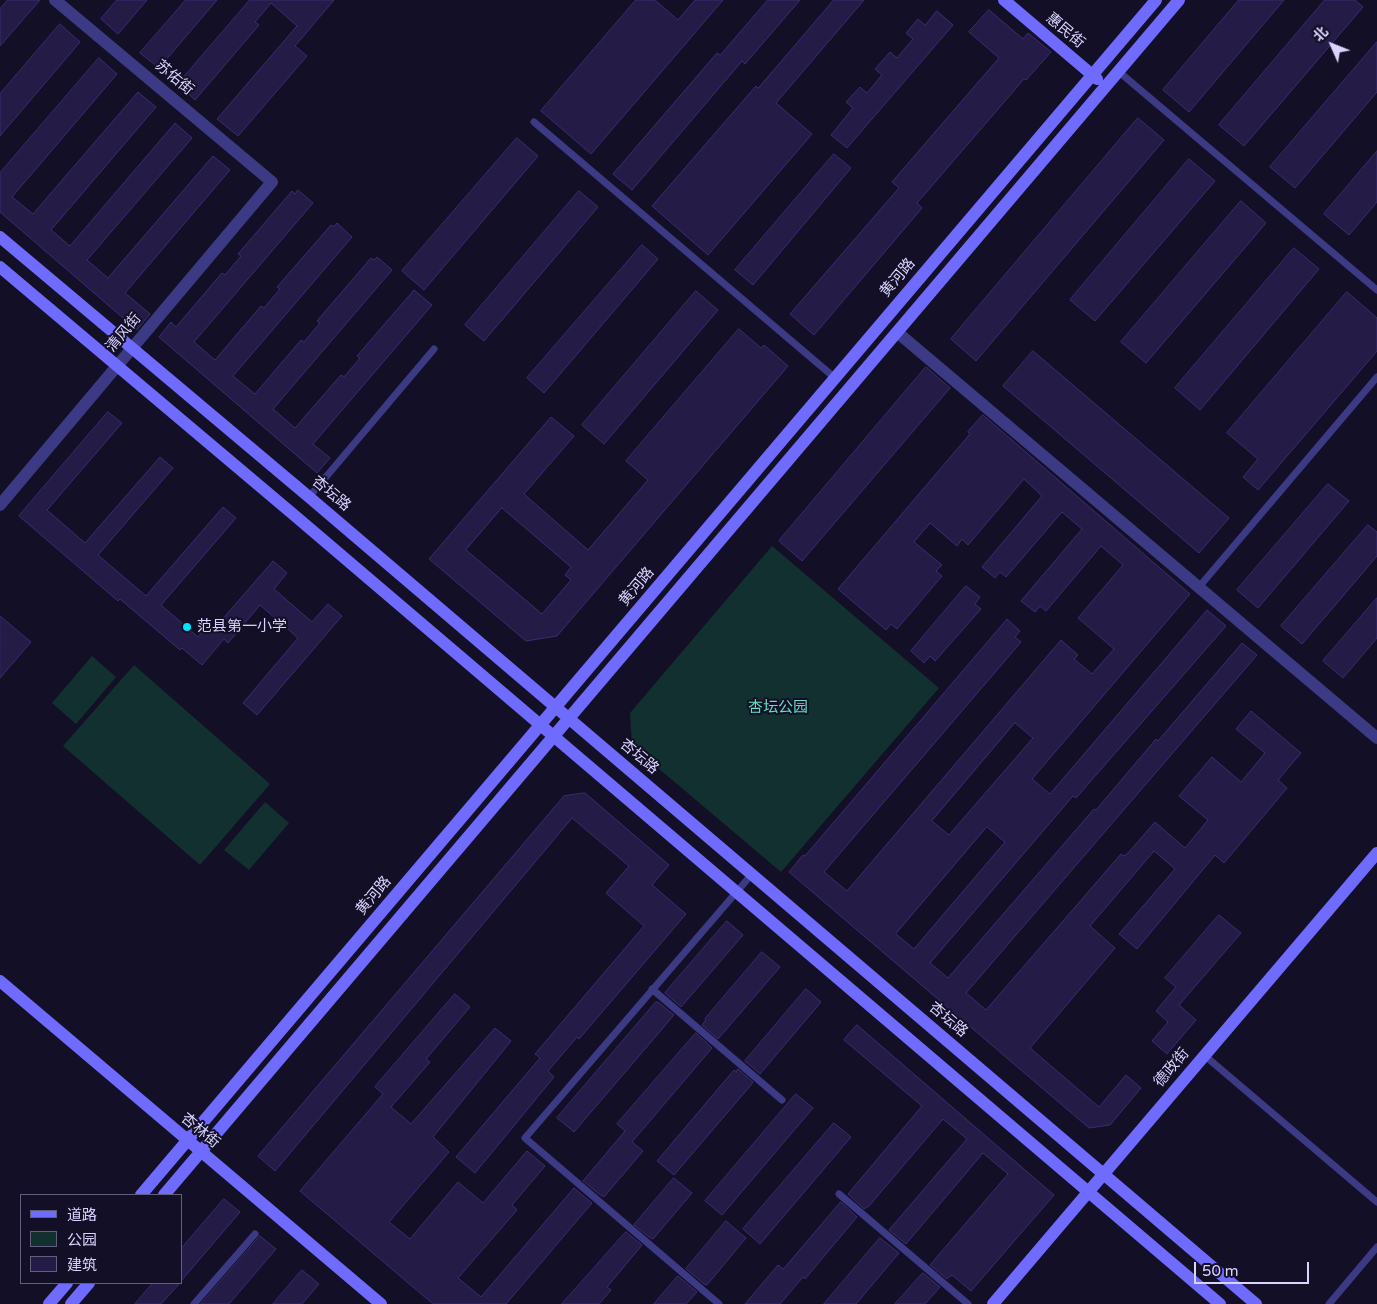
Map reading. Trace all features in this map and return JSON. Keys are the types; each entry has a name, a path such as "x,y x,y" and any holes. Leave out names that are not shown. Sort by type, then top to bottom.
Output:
{"street":[{"name":"苏佑街","path":"55,0 272,182"},
{"name":"惠民街","path":"1004,0 1106,86"},
{"name":"黄河路","path":"142,1194 1156,0"},
{"path":"165,1194 570,719 1178,0"},
{"name":"清风街","path":"0,505 272,182"},
{"name":"杏坛路","path":"0,237 309,497 1256,1304"},
{"path":"0,268 541,725 1220,1304"},
{"path":"897,332 1377,738"},
{"name":"德政街","path":"993,1304 1377,853"},
{"name":"杏林街","path":"0,981 381,1304"},
{"path":"49,1304 66,1284"},
{"path":"71,1304 88,1284"}],"lane":[{"path":"1118,71 1377,290"},
{"path":"534,122 835,378"},
{"path":"309,497 434,349"},
{"path":"1198,587 1377,377"},
{"path":"719,1304 525,1138 752,874"},
{"path":"652,989 782,1100"},
{"path":"1204,1055 1377,1202"},
{"path":"839,1194 968,1304"},
{"path":"194,1304 254,1234"},
{"path":"1328,1304 1377,1246"}],"green space":[{"name":"杏坛公园","path":"772,546 939,688 781,872 632,746 630,713"},
{"path":"92,656 116,677 76,724 52,703"},
{"path":"134,665 270,784 200,865 63,746"},
{"path":"265,802 289,823 249,870 224,850"}],"building":[{"path":"8,0 40,0 0,46 0,9"},
{"path":"117,0 147,0 118,34 101,19"},
{"path":"186,0 217,0 159,68 140,53"},
{"path":"250,0 334,0 295,46 307,56 238,136 217,119 297,26 271,3 255,22 259,25 195,100 178,84"},
{"path":"636,0 655,0 678,20 695,0 723,0 591,154 541,111"},
{"path":"768,0 800,0 745,64 742,61 632,190 613,174 717,53 720,55"},
{"path":"834,0 864,0 776,103 812,134 708,255 652,206 756,86 758,88"},
{"path":"1239,0 1284,0 1189,112 1163,90"},
{"path":"1325,0 1355,0 1363,7 1244,146 1219,125"},
{"path":"989,10 1023,39 1028,33 1051,52 1026,80 1024,79 917,203 922,208 814,335 790,314 899,188 892,182 999,58 969,32"},
{"path":"937,11 953,25 847,148 831,135 853,108 846,102 860,87 867,93 882,75 875,69 890,52 897,58 913,39 906,33 918,19 925,25"},
{"path":"60,24 80,42 0,136 0,94"},
{"path":"1377,42 1377,92 1295,188 1270,167"},
{"path":"99,58 117,74 12,197 33,214 138,92 156,107 51,230 70,246 175,123 192,138 87,260 108,278 213,156 230,170 125,293 150,314 137,330 0,212 0,173"},
{"path":"1138,118 1164,140 976,361 951,339"},
{"path":"517,138 538,156 424,290 402,271"},
{"path":"1377,151 1377,202 1349,235 1324,214"},
{"path":"834,154 851,168 753,285 735,270"},
{"path":"1189,159 1215,181 1095,321 1070,300"},
{"path":"298,190 313,203 194,342 215,360 261,306 264,308 280,289 277,287 331,225 334,227 337,223 352,237 233,376 255,394 301,340 304,342 320,323 317,321 371,258 374,260 377,257 392,270 273,409 295,428 341,375 344,377 360,358 357,356 414,290 432,305 313,444 330,458 317,473 159,337 171,322 176,327 222,273 225,275 241,256 238,254 292,191 295,194"},
{"path":"579,191 598,207 484,341 465,325"},
{"path":"1241,201 1266,223 1146,363 1121,342"},
{"path":"642,245 658,259 544,393 527,378"},
{"path":"1294,248 1319,269 1200,410 1175,388"},
{"path":"696,291 718,310 604,444 582,425"},
{"path":"1347,292 1377,318 1377,351 1258,490 1243,477 1258,459 1227,433"},
{"path":"739,329 761,348 764,345 788,366 557,636 526,641 429,559 551,417 574,436 524,494 588,550 648,480 626,461","holes":["502,508 571,567 565,575 571,580 542,614 466,550"]},
{"path":"1033,351 1229,518 1199,553 1003,386"},
{"path":"926,367 950,388 802,561 779,541"},
{"path":"108,412 122,423 47,510 85,543 160,457 173,468 98,555 146,596 223,507 236,518 161,605 198,637 208,625 213,630 273,561 287,573 274,589 312,622 328,604 342,616 257,715 243,703 298,638 260,605 228,643 224,639 202,665 182,648 180,650 120,599 118,601 19,516"},
{"path":"983,415 1190,594 1032,779 1050,794 1207,610 1226,626 1076,798 1073,796 930,963 948,978 1094,809 1096,810 1156,739 1158,741 1242,643 1257,655 966,993 986,1010 1121,854 1124,856 1129,852 1155,822 1185,848 1208,820 1179,796 1212,757 1241,782 1265,753 1236,729 1251,711 1301,753 1278,780 1287,788 1224,863 1215,855 1137,949 1119,934 1175,869 1154,851 1090,926 1115,948 1030,1048 1099,1107 1126,1075 1141,1088 1110,1125 1089,1128 789,872 803,855 805,856 1007,619 1020,631 1015,637 1021,642 824,872 847,891 1061,640 1078,655 1074,659 1092,674 1114,649 1078,618 1123,565 1101,546 1046,611 1040,606 1035,612 1021,601 1082,529 1062,512 1006,577 1000,572 995,578 982,567 1042,496 1024,479 968,545 962,539 957,546 930,523 914,542 942,565 936,571 942,576 897,629 891,624 886,630 838,589 970,434 968,432","holes":["1015,723 1033,738 949,835 932,821","987,827 1005,842 914,949 896,934"]},
{"path":"1328,484 1349,501 1258,608 1237,590"},
{"path":"1368,525 1377,532 1377,556 1302,644 1281,626"},
{"path":"966,586 980,597 975,604 981,609 935,661 930,656 924,663 911,651"},
{"path":"1377,598 1377,638 1343,678 1323,661"},
{"path":"0,616 31,642 0,678"},
{"path":"585,793 669,865 652,885 686,914 579,1039 577,1037 548,1071 554,1077 475,1173 456,1157 540,1058 535,1054 644,926 606,893 629,866 572,818 275,1171 258,1156 564,796"},
{"path":"1219,915 1241,933 1179,1005 1196,1020 1167,1054 1152,1041 1168,1022 1156,1011 1176,987 1165,978"},
{"path":"727,921 743,935 681,1007 665,993"},
{"path":"762,952 780,967 718,1039 702,1025 705,1019"},
{"path":"806,989 821,1002 760,1074 745,1061"},
{"path":"455,994 470,1007 426,1059 430,1062 391,1107 411,1124 495,1028 511,1041 433,1137 449,1152 389,1222 410,1239 458,1182 483,1203 527,1151 545,1166 512,1205 517,1210 458,1278 481,1297 574,1188 592,1203 506,1304 433,1304 300,1191 383,1094 375,1087"},
{"path":"656,1002 674,1015 574,1132 557,1118"},
{"path":"857,1025 1054,1195 971,1291 952,1275 947,1279 930,1265 1008,1174 983,1153 906,1244 889,1230 967,1139 943,1119 869,1206 864,1209 848,1194 922,1106 844,1040"},
{"path":"696,1033 712,1048 632,1142 643,1151 604,1197 583,1181 625,1131 617,1124"},
{"path":"738,1069 753,1082 674,1175 657,1161 734,1070 736,1072"},
{"path":"796,1094 813,1108 722,1215 705,1201"},
{"path":"834,1123 851,1137 760,1244 743,1229"},
{"path":"674,1178 692,1193 653,1239 634,1225"},
{"path":"224,1199 240,1212 182,1280 182,1248"},
{"path":"841,1202 857,1217 805,1279 803,1277 780,1304 745,1304 778,1265 783,1269"},
{"path":"726,1221 746,1238 707,1285 686,1269"},
{"path":"626,1232 642,1245 607,1287 611,1290 599,1304 562,1304"},
{"path":"260,1236 276,1249 229,1304 201,1304"},
{"path":"880,1238 899,1253 856,1304 824,1304"},
{"path":"302,1270 319,1284 302,1304 273,1304"},
{"path":"923,1273 940,1287 925,1304 895,1304"},
{"path":"678,1276 697,1292 686,1304 654,1304"},
{"path":"152,1284 179,1284 161,1304 135,1304"}],"place":[{"name":"范县第一小学","path":"187,627"}]}
